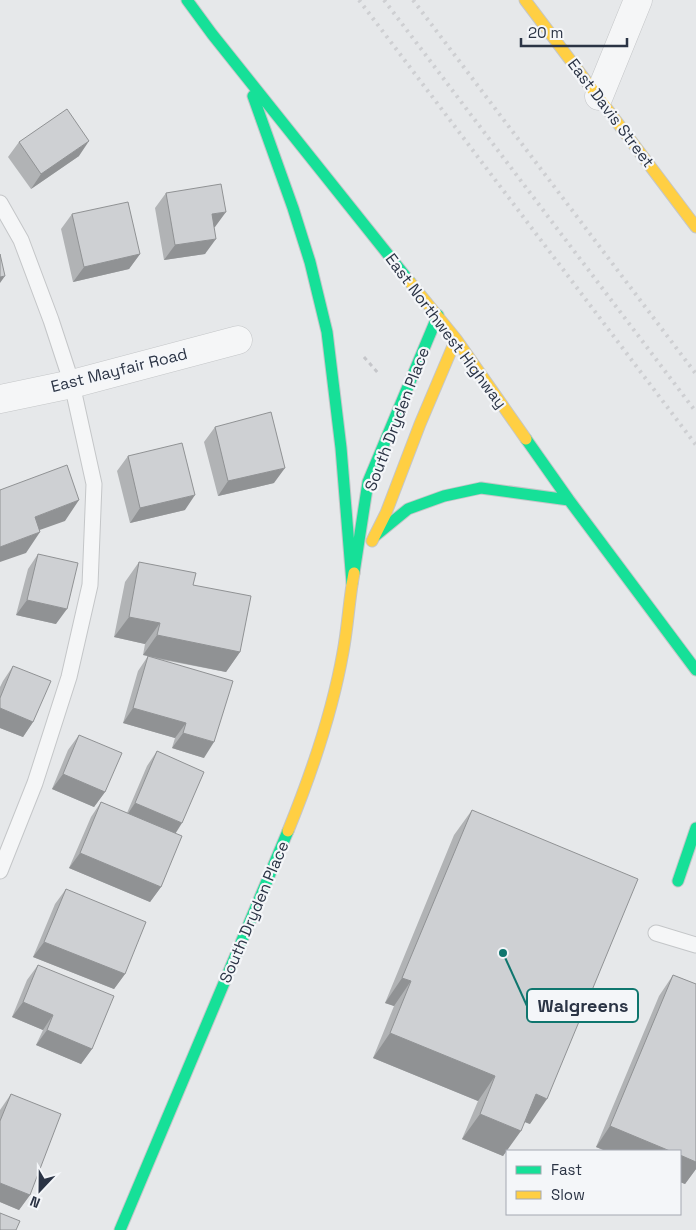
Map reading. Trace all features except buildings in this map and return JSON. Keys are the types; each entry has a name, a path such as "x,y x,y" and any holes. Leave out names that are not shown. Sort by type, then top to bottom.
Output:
{"main road":[{"name":"East Northwest Highway","path":"187,0 438,315 569,500 696,670"},
{"name":"East Davis Street","path":"525,0 696,227"},
{"path":"246,75 293,208 310,262 327,332 341,448 352,583"},
{"name":"South Dryden Place","path":"120,1230 298,809 327,719 340,668 368,482 438,315"},
{"name":"South Dryden Place","path":"352,583 386,513 420,424 456,339"},
{"path":"375,536 408,510 444,496 481,488 569,500"},
{"path":"696,828 678,881 696,875"}],"street":[{"path":"599,96 638,0"},
{"name":"East Mayfair Road","path":"0,399 72,384 238,340"}],"lane":[{"path":"0,202 21,240 51,320 72,384 94,484 90,585 69,677 34,782 0,871"},
{"path":"656,933 696,945"}],"path":[{"path":"361,353 380,376"}],"railway":[{"path":"359,0 696,445"},
{"path":"384,0 696,412"},
{"path":"413,0 696,374"}],"traffic: fast":[{"path":"187,0 410,282"},
{"path":"253,96 310,262 327,332 341,448 352,583"},
{"path":"354,573 368,482 438,315"},
{"path":"526,439 569,500 696,670"},
{"path":"375,536 408,509 444,496 481,488 569,500"},
{"path":"678,881 696,828"},
{"path":"120,1230 288,831"}],"traffic: slow":[{"path":"525,0 696,227"},
{"path":"410,282 456,339 526,439"},
{"path":"372,541 386,513 420,424 456,339"},
{"path":"288,831 312,766 339,674 354,573"}],"place":[{"name":"Walgreens","path":"503,953"}]}
